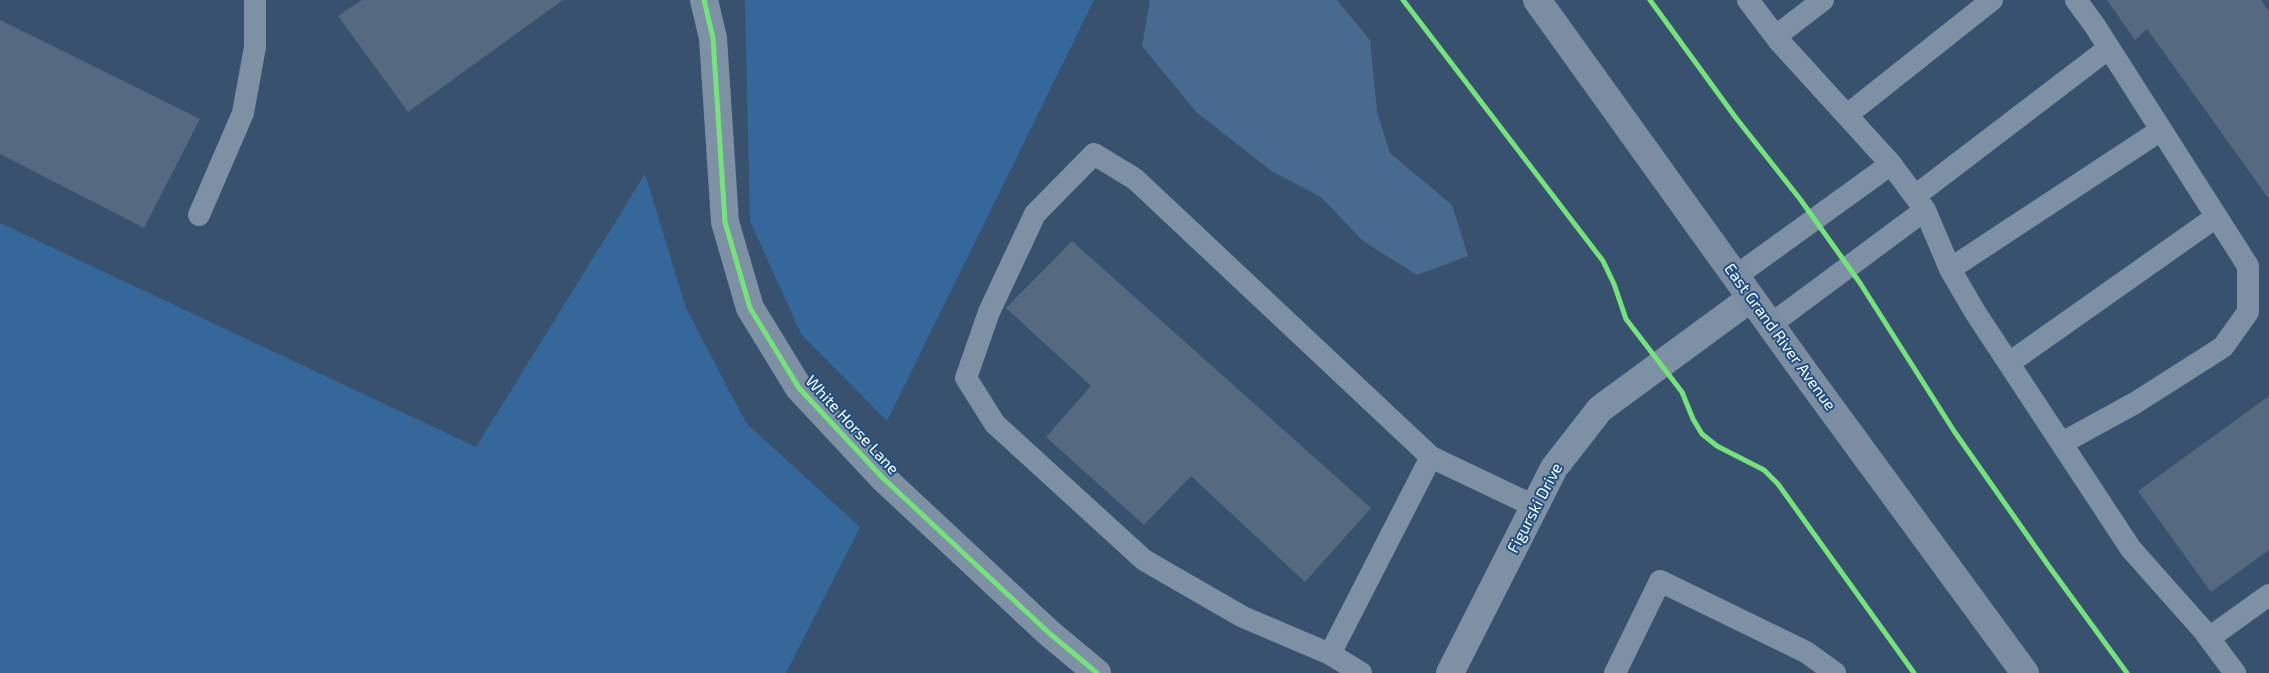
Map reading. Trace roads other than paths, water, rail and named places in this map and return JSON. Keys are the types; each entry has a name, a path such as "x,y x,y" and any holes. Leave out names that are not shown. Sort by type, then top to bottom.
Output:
{"main road":[{"name":"East Grand River Avenue","path":"1537,0 1770,325 2025,673"}],"street":[{"name":"White Horse Lane","path":"704,0 712,38 725,222 750,308 799,388 883,478 1049,633 1097,673"},
{"name":"Figurski Drive","path":"1450,673 1554,468 1600,409 1751,298"}],"lane":[{"path":"199,215 243,112 255,47 255,0"},
{"path":"1748,0 1776,36 1891,164 1920,203 1950,268 1975,312 2131,548 2209,638 2236,673"},
{"path":"1776,36 1823,0"},
{"path":"1847,115 1992,0"},
{"path":"2062,443 2135,403 2223,347 2248,312 2248,266 2109,48 2076,0"},
{"path":"1770,325 2109,48"},
{"path":"1950,268 2161,130"},
{"path":"1360,673 1330,654 1243,617 1144,560 995,424 966,378 989,312 1035,214 1094,154 1135,179 1431,458 1534,506"},
{"path":"1736,276 1891,164"},
{"path":"2009,363 2216,217"},
{"path":"1330,654 1431,458"},
{"path":"1615,673 1660,580 1806,652 1834,673"},
{"path":"2209,638 2269,595"}]}
